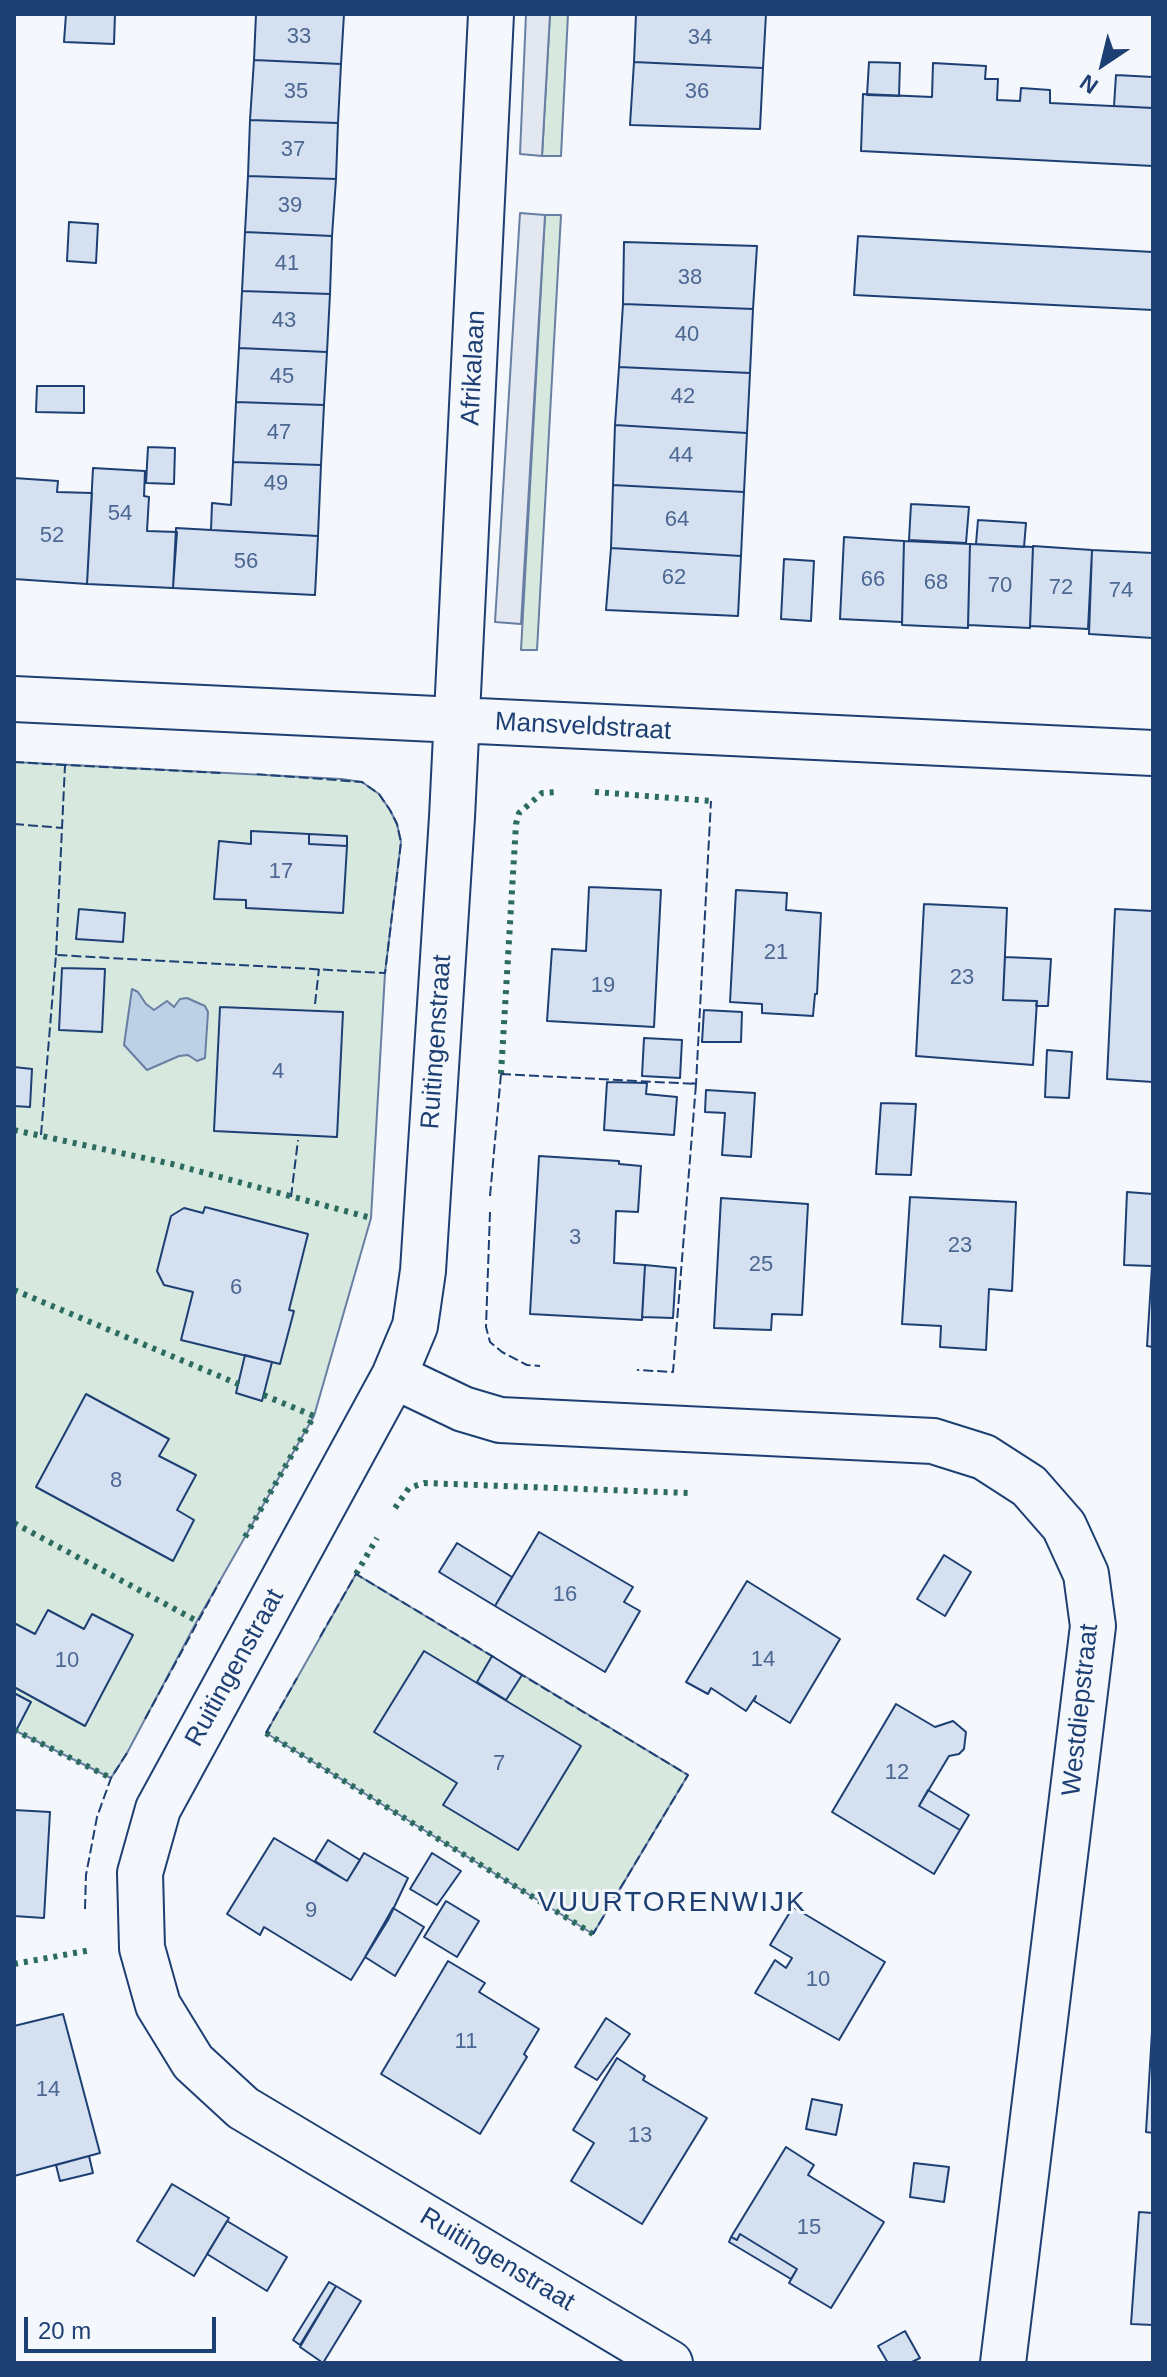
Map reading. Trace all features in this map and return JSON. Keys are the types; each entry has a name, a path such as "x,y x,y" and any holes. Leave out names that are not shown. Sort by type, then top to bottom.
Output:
{"street":[{"name":"Afrikalaan","path":"456,721 491,14"},
{"name":"Mansveldstraat","path":"14,699 1153,753"},
{"name":"Ruitingenstraat","path":"456,721 423,1271 415,1326 394,1376 158,1809 140,1873 142,1948 158,2005 193,2062 243,2108 670,2363"},
{"name":"Westdiepstraat","path":"394,1376 463,1409 500,1420 933,1441 984,1457 1029,1486 1064,1526 1086,1574 1093,1626 1003,2363"}],"shaded area":[{"path":"526,14 550,14 542,156 520,154"},
{"path":"550,14 568,14 561,156 542,156"},
{"path":"520,213 545,215 521,624 495,622"},
{"path":"545,215 561,215 537,650 521,650"},
{"path":"14,762 362,782 379,794 390,810 401,842 385,973 371,1218 314,1416 111,1778 14,1730"},
{"path":"356,1574 688,1775 593,1934 266,1733"}],"water":[{"path":"132,989 154,1010 167,1001 174,1007 180,999 187,998 205,1006 208,1012 205,1058 197,1061 188,1055 179,1056 147,1070 124,1045"}],"building":[{"path":"66,14 115,14 114,44 64,42"},
{"path":"256,14 344,14 341,64 254,60"},
{"path":"636,14 766,14 763,68 634,62"},
{"path":"254,60 341,64 338,123 250,120"},
{"path":"634,62 763,68 760,129 630,125"},
{"path":"869,62 900,63 899,96 867,95"},
{"path":"933,63 986,66 985,79 998,79 997,100 1020,101 1021,88 1050,90 1050,103 1153,108 1153,166 861,151 863,94 932,97"},
{"path":"1116,75 1153,77 1153,108 1114,106"},
{"path":"250,120 338,123 336,179 248,176"},
{"path":"248,176 336,179 332,236 245,232"},
{"path":"69,222 98,224 96,263 67,261"},
{"path":"245,232 332,236 330,294 242,291"},
{"path":"858,236 1153,252 1153,310 854,295"},
{"path":"624,242 757,246 753,309 623,304"},
{"path":"242,291 330,294 327,352 239,348"},
{"path":"623,304 753,309 750,373 619,367"},
{"path":"239,348 327,352 324,405 236,402"},
{"path":"619,367 750,373 747,433 615,425"},
{"path":"37,386 84,386 84,413 36,412"},
{"path":"236,402 324,405 321,465 233,462"},
{"path":"615,425 747,433 744,492 613,485"},
{"path":"148,447 175,448 174,484 146,483"},
{"path":"233,462 321,465 318,536 211,530 212,503 231,505"},
{"path":"93,468 145,471 144,496 149,497 147,531 177,532 173,588 87,584"},
{"path":"14,478 58,481 57,492 92,493 87,584 14,579"},
{"path":"613,485 744,492 741,556 611,548"},
{"path":"911,504 969,507 966,543 909,540"},
{"path":"978,520 1026,523 1024,547 976,544"},
{"path":"176,528 318,536 315,595 173,588"},
{"path":"844,537 904,541 902,622 840,619"},
{"path":"904,541 970,544 968,628 902,625"},
{"path":"970,544 1033,547 1030,628 968,625"},
{"path":"1033,546 1092,550 1088,629 1030,626"},
{"path":"611,548 741,556 738,616 606,610"},
{"path":"1092,550 1153,553 1153,638 1089,634"},
{"path":"784,559 814,561 811,621 781,619"},
{"path":"251,831 309,834 309,844 347,846 343,913 246,908 246,900 214,899 219,841 251,844"},
{"path":"309,834 347,836 347,846 309,844"},
{"path":"589,887 661,890 654,1027 547,1021 552,949 586,951"},
{"path":"736,890 787,893 786,910 821,913 813,1016 762,1013 762,1004 730,1002"},
{"path":"924,904 1007,908 1003,1000 1037,1001 1033,1065 916,1056"},
{"path":"79,909 125,913 123,942 76,939"},
{"path":"1115,909 1153,911 1153,1082 1107,1079"},
{"path":"1005,957 1051,959 1048,1006 1036,1006 1037,1001 1003,1000"},
{"path":"62,968 105,969 102,1032 59,1030"},
{"path":"220,1007 343,1012 337,1137 214,1131"},
{"path":"704,1010 742,1012 741,1042 702,1042"},
{"path":"644,1038 682,1040 680,1078 642,1076"},
{"path":"1047,1050 1072,1052 1069,1098 1045,1097"},
{"path":"14,1067 32,1069 30,1107 14,1106"},
{"path":"607,1082 647,1083 646,1094 677,1097 674,1135 604,1130"},
{"path":"706,1090 755,1093 751,1157 722,1155 725,1113 705,1112"},
{"path":"881,1103 916,1104 911,1175 876,1174"},
{"path":"539,1156 619,1161 619,1164 641,1166 638,1212 616,1211 614,1263 645,1265 642,1320 530,1314"},
{"path":"1127,1192 1153,1194 1153,1347 1147,1346 1152,1266 1124,1265"},
{"path":"910,1197 1016,1202 1012,1291 989,1289 986,1350 940,1347 941,1326 902,1324"},
{"path":"721,1198 808,1204 802,1315 772,1314 771,1330 714,1328"},
{"path":"205,1207 308,1234 289,1310 294,1311 280,1364 181,1340 193,1292 164,1285 157,1271 171,1216 184,1208 203,1213"},
{"path":"645,1265 676,1268 673,1318 642,1317"},
{"path":"245,1355 272,1362 262,1401 236,1393"},
{"path":"86,1394 169,1439 159,1456 196,1475 177,1510 194,1520 173,1561 36,1487"},
{"path":"539,1532 633,1587 624,1602 640,1611 605,1672 495,1606"},
{"path":"457,1543 512,1577 495,1606 439,1572"},
{"path":"944,1555 971,1572 945,1616 917,1599"},
{"path":"747,1581 840,1639 790,1723 754,1701 756,1696 746,1711 711,1688 708,1694 686,1682"},
{"path":"48,1610 84,1629 92,1614 133,1635 85,1726 14,1687 14,1623 35,1634"},
{"path":"424,1651 581,1746 518,1850 443,1805 457,1783 374,1732"},
{"path":"492,1656 522,1675 506,1700 477,1682"},
{"path":"14,1693 31,1702 17,1729 14,1728"},
{"path":"896,1704 935,1727 953,1721 966,1732 964,1749 959,1754 949,1756 919,1806 960,1830 934,1874 832,1812"},
{"path":"928,1790 969,1815 960,1830 919,1806"},
{"path":"14,1810 50,1812 44,1918 14,1916"},
{"path":"274,1838 347,1881 364,1853 408,1878 388,1920 351,1980 264,1927 260,1935 227,1914"},
{"path":"328,1840 360,1860 347,1881 315,1861"},
{"path":"432,1853 461,1871 437,1905 410,1889"},
{"path":"446,1901 479,1921 457,1957 424,1937"},
{"path":"793,1907 885,1962 839,2040 755,1993 775,1960 786,1968 792,1958 770,1945"},
{"path":"393,1908 424,1927 395,1976 365,1957"},
{"path":"448,1961 485,1983 479,1992 539,2029 524,2054 527,2057 480,2134 381,2074"},
{"path":"63,2014 100,2153 14,2176 14,2026"},
{"path":"1153,2015 1153,2133 1146,2132"},
{"path":"606,2018 630,2034 597,2080 575,2067"},
{"path":"617,2058 645,2076 643,2080 707,2118 642,2224 571,2181 594,2143 573,2130"},
{"path":"812,2099 842,2105 836,2135 806,2129"},
{"path":"786,2147 814,2165 808,2175 884,2222 831,2308 789,2283 797,2269 740,2234 737,2240 731,2237"},
{"path":"89,2156 93,2173 60,2181 56,2165"},
{"path":"914,2163 949,2167 944,2202 910,2197"},
{"path":"172,2184 229,2218 194,2276 137,2241"},
{"path":"1139,2212 1153,2213 1153,2325 1131,2324"},
{"path":"227,2221 287,2257 267,2291 207,2254"},
{"path":"740,2234 797,2269 791,2279 729,2242 731,2237 737,2240"},
{"path":"329,2282 336,2286 300,2345 293,2340"},
{"path":"336,2286 361,2301 323,2363 300,2347"},
{"path":"905,2331 920,2358 910,2363 888,2363 878,2346"}],"hedge":[{"path":"501,1074 516,824 519,813 542,793 558,792"},
{"path":"595,792 711,801"},
{"path":"14,1130 172,1164 371,1218"},
{"path":"14,1290 243,1386"},
{"path":"245,1537 314,1416 261,1394"},
{"path":"395,1508 409,1488 424,1483 689,1493"},
{"path":"14,1523 197,1621"},
{"path":"356,1574 377,1538"},
{"path":"14,1730 111,1778"},
{"path":"266,1733 593,1934"},
{"path":"14,1964 91,1950"}],"fence":[{"path":"14,762 65,765"},
{"path":"56,955 65,765 222,773"},
{"path":"41,1135 56,955 385,973 401,842 390,810 379,794 362,782 255,774"},
{"path":"692,1083 696,1084 711,801"},
{"path":"14,824 63,828"},
{"path":"315,1004 319,969"},
{"path":"501,1074 696,1084 673,1372 637,1370"},
{"path":"490,1196 501,1074"},
{"path":"291,1197 298,1140"},
{"path":"490,1212 486,1327 490,1342 527,1365 540,1366"},
{"path":"320,1637 356,1574 497,1659"},
{"path":"145,1719 220,1581"},
{"path":"517,1672 688,1775 593,1934"},
{"path":"266,1733 297,1678"},
{"path":"85,1909 86,1875 97,1817 111,1778 127,1753"}],"district":[{"name":"VUURTORENWIJK","path":"672,1903"}]}
